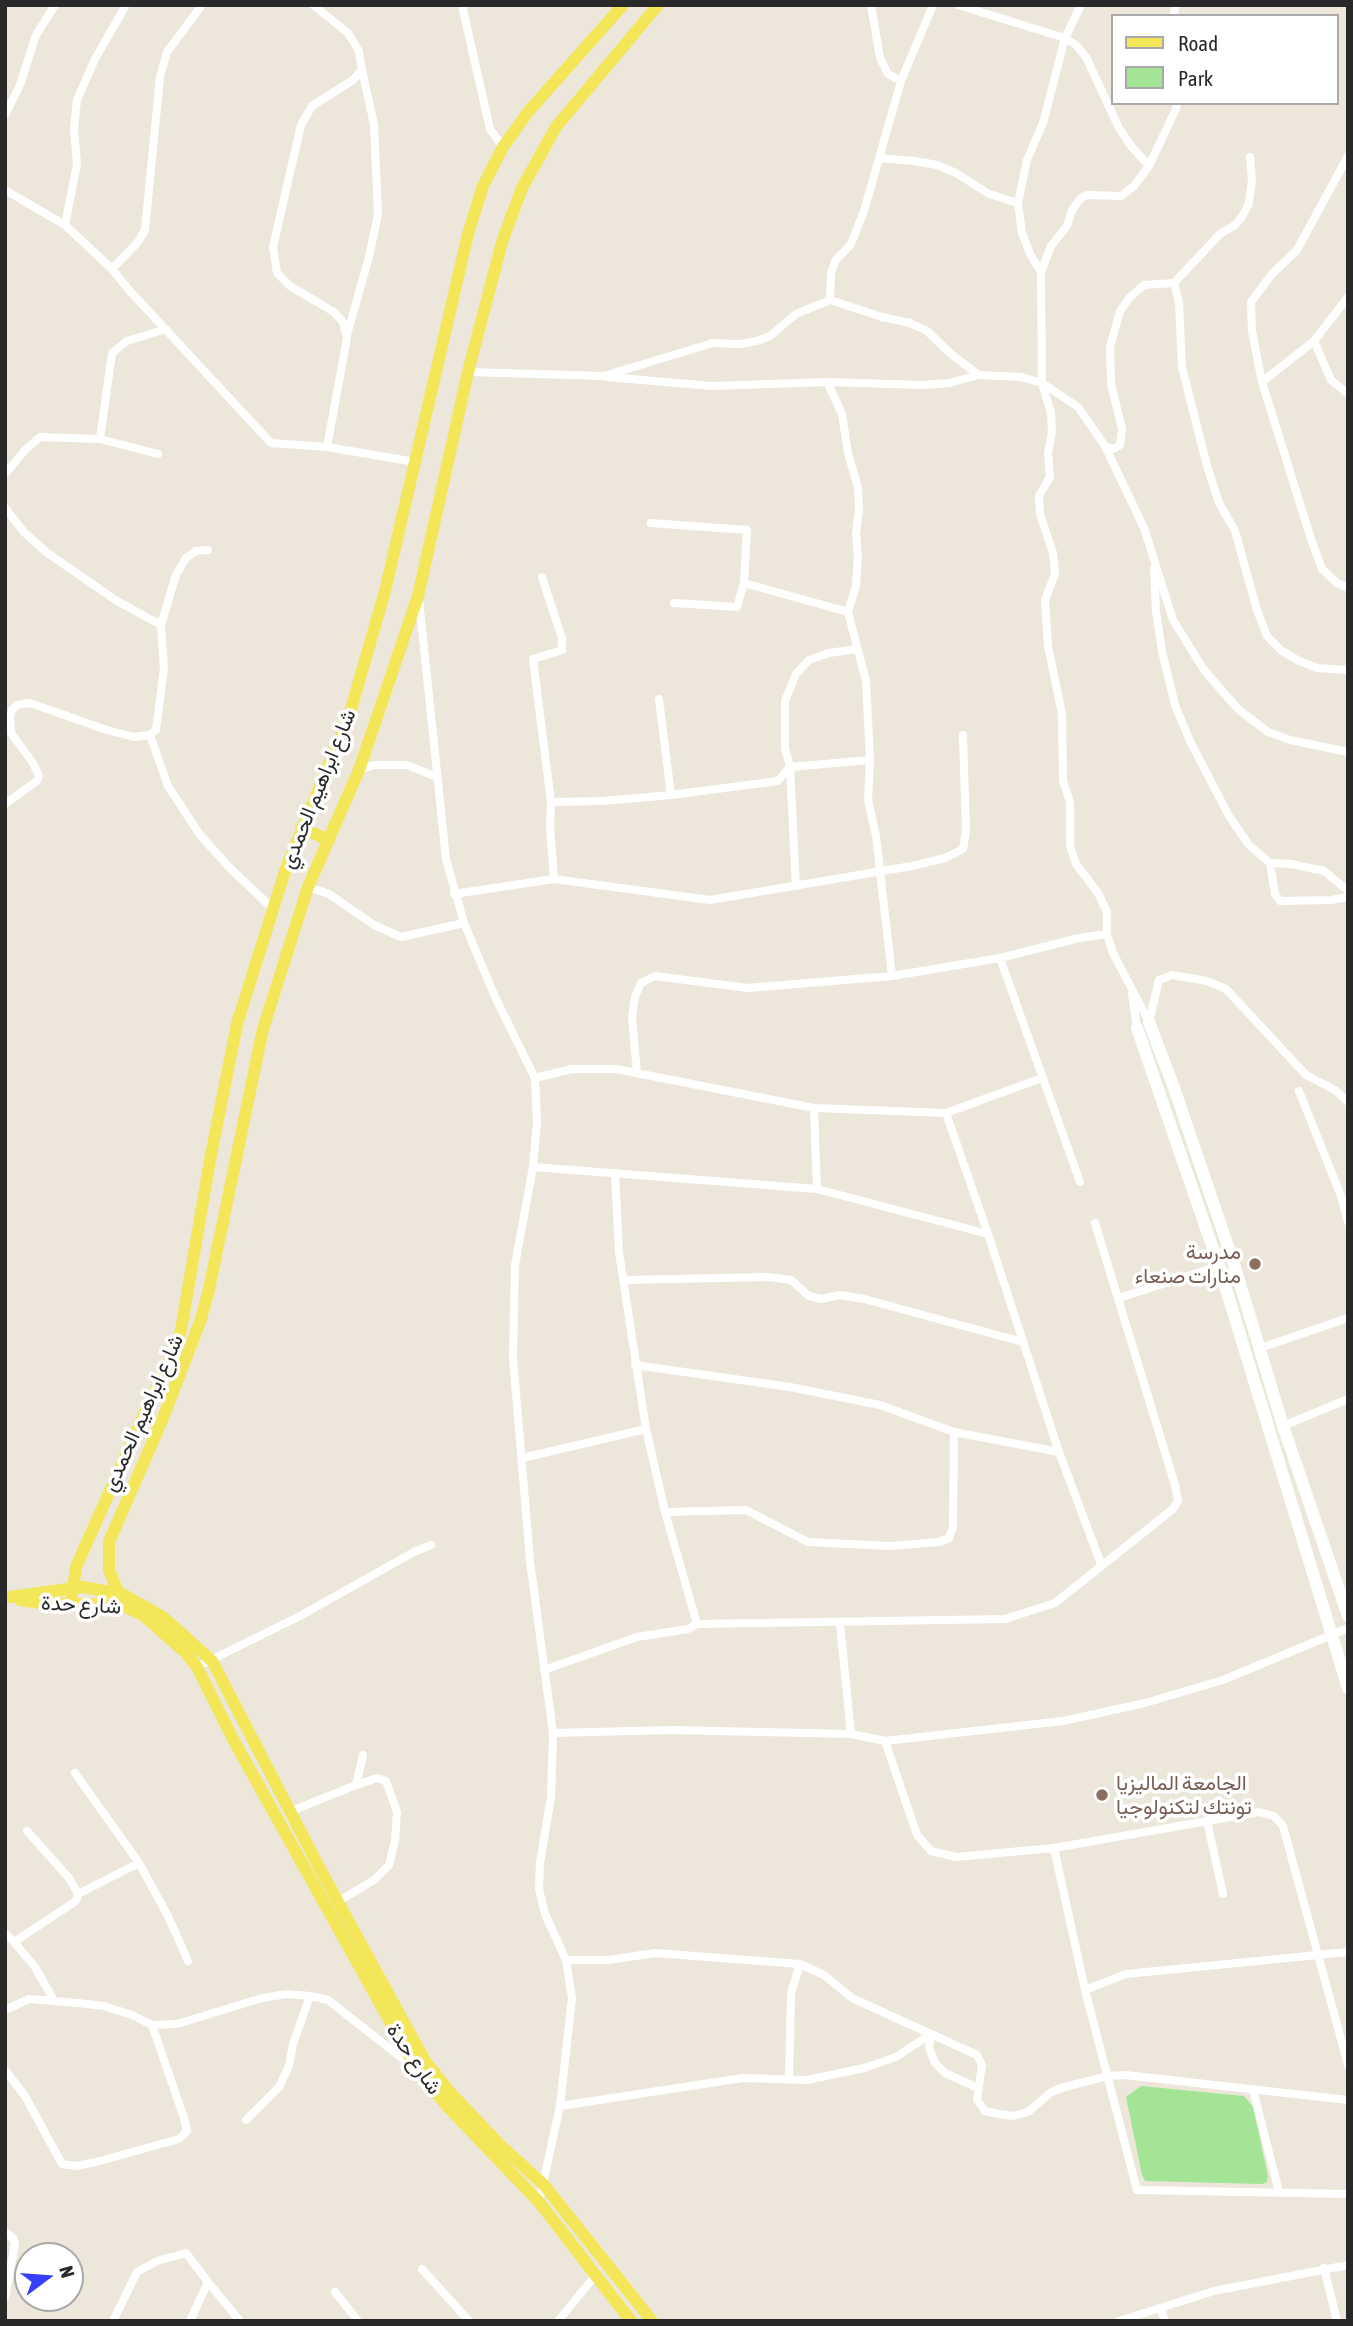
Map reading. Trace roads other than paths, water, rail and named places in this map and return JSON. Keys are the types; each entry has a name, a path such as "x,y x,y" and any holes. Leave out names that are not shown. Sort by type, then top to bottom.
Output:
{"main road":[{"name":"شارع ابراهيم الحمدي","path":"71,1603 76,1567 174,1353 181,1330 237,1024 302,828 349,716 385,591 468,234 483,186 503,147 528,112 623,5"},
{"name":"شارع ابراهيم الحمدي","path":"118,1592 109,1570 109,1542 186,1362 209,1289 263,1029 308,887 359,771 418,596 468,372 502,242 522,188 556,127 658,5"},
{"path":"302,828 329,840"},
{"path":"188,1282 209,1289"},
{"path":"146,1410 163,1418"},
{"path":"37,1594 57,1585 76,1567"},
{"name":"شارع حدة","path":"8,1597 73,1588 118,1592 163,1617 212,1661 333,1904 410,2047 452,2102 539,2202 631,2321"},
{"name":"شارع حدة","path":"8,1597 40,1603 115,1604 136,1611 186,1653 197,1667 234,1741 333,1904"},
{"name":"شارع حدة","path":"410,2047 417,2070 544,2185 652,2321"},
{"path":"595,2276 609,2265"}],"street":[{"path":"5,114 20,85 36,35 55,5"},
{"path":"65,225 77,164 74,129 76,100 95,59 126,5"},
{"path":"112,269 138,242 145,230 160,77 167,52 202,5"},
{"path":"313,5 348,33 359,51 374,124 377,214 369,257 347,338 327,447"},
{"path":"462,5 490,129 503,147"},
{"path":"871,5 880,58 888,74 901,80"},
{"path":"830,300 831,273 836,260 851,244 864,211 901,80 933,5"},
{"path":"958,5 1065,38 1076,45 1086,57 1119,128 1149,166"},
{"path":"1041,272 1022,233 1018,203 1027,160 1043,123 1065,38 1082,5"},
{"path":"347,338 343,323 334,312 290,286 276,273 273,247 301,125 312,106 352,80 362,70"},
{"path":"1177,105 1149,166 1133,186 1121,196 1087,195 1081,198 1072,210 1068,226 1051,246 1041,272 1042,383 1051,413 1052,432 1048,453 1050,477 1039,496 1040,514 1053,553 1055,574 1045,600 1048,646 1062,715 1063,781 1070,802 1070,846 1076,864 1098,893 1107,912 1107,934 1113,953 1130,985 1143,1025 1348,1688"},
{"path":"1105,446 1113,449 1120,445 1122,429 1111,383 1110,347 1121,311 1130,297 1144,285 1174,283 1222,233 1242,217 1249,203 1252,180 1250,157"},
{"path":"879,158 915,160 937,165 956,173 989,194 1018,203"},
{"path":"1347,162 1297,250 1272,274 1251,302 1252,331 1262,382 1322,569 1337,583 1348,588"},
{"path":"5,190 65,225 112,269 128,290 271,443 327,447 415,462"},
{"path":"1174,283 1179,302 1182,367 1207,467 1219,503 1235,531 1267,636 1282,651 1297,660 1317,668 1348,670"},
{"path":"1262,382 1314,341 1348,297"},
{"path":"604,376 713,343 740,344 757,341 778,330 796,314 830,300 910,323 927,331 979,375"},
{"path":"100,439 113,354 127,341 166,329"},
{"path":"1314,341 1331,380 1348,394"},
{"path":"468,372 604,376 712,386 827,382 923,385 949,383 979,375 1021,377 1042,383 1078,407 1105,446 1144,528 1154,566 1156,611 1162,651 1175,705 1190,741 1229,816 1249,845 1270,863 1324,871 1348,891"},
{"path":"827,382 842,414 848,453 858,488 856,586 848,612 866,681 870,760 868,800 876,836 892,976"},
{"path":"5,474 40,437 100,439 158,454"},
{"path":"5,508 24,532 46,552 117,601 161,625"},
{"path":"651,523 747,530 744,583 737,607 674,603"},
{"path":"5,804 37,781 39,776 11,733 10,716 18,705 30,703 134,737 150,735 158,724 164,668 161,625 179,566 196,551 208,550"},
{"path":"1154,566 1161,578 1173,620 1204,670 1238,709 1268,732 1290,740 1348,751"},
{"path":"542,577 562,638 562,650 533,659 551,802 554,879"},
{"path":"744,583 848,612"},
{"path":"418,596 440,825 454,894 496,999 535,1078 537,1122 533,1167 515,1265 513,1358 530,1561 553,1733 551,1797 540,1863 539,1889 545,1914 566,1960 572,1998 560,2106 539,2202"},
{"path":"796,886 790,767 785,748 785,701 796,674 809,660 829,653 857,649"},
{"path":"659,699 671,795"},
{"path":"150,735 168,786 200,835 273,909"},
{"path":"454,894 554,879 710,900 946,858 962,849 966,831 963,735"},
{"path":"551,802 671,795 778,781 790,767 870,760"},
{"path":"359,771 374,765 407,765 437,777"},
{"path":"1270,863 1275,894 1280,901 1348,897"},
{"path":"308,887 328,894 374,925 401,937 464,923"},
{"path":"637,1073 632,1017 635,998 641,983 655,976 748,988 892,976 1000,958 1079,938 1107,934"},
{"path":"1000,958 1080,1182"},
{"path":"1143,1025 1159,980 1172,975 1207,981 1226,989 1306,1075 1335,1090 1348,1102"},
{"path":"1130,985 1230,1251 1283,1426 1348,1616"},
{"path":"535,1078 572,1069 616,1069 814,1108 946,1114 1042,1078"},
{"path":"1299,1091 1341,1196 1348,1222"},
{"path":"814,1108 817,1189"},
{"path":"946,1114 1059,1452 1101,1564"},
{"path":"533,1167 817,1189 988,1234"},
{"path":"615,1173 619,1252 646,1429 665,1512 697,1624"},
{"path":"544,1670 637,1637 688,1629 697,1624 1005,1619 1055,1603 1173,1509 1178,1500 1095,1223"},
{"path":"1119,1298 1219,1266"},
{"path":"624,1280 769,1277 791,1280 808,1296 821,1299 840,1295 863,1298 1023,1342"},
{"path":"1259,1348 1348,1318"},
{"path":"635,1365 789,1387 880,1405 954,1432 1059,1452"},
{"path":"1283,1426 1348,1399"},
{"path":"522,1458 646,1429"},
{"path":"665,1512 746,1510 808,1542 891,1546 939,1542 949,1538 953,1527 954,1432"},
{"path":"197,1667 431,1545"},
{"path":"839,1623 850,1734"},
{"path":"553,1733 671,1730 850,1734 885,1741 1063,1721 1145,1703 1223,1679 1348,1628"},
{"path":"885,1741 917,1835 931,1851 956,1857 1054,1848 1259,1812 1274,1816 1283,1826 1348,2066"},
{"path":"356,1785 363,1755"},
{"path":"75,1773 139,1863 168,1916 188,1961"},
{"path":"289,1812 377,1778 386,1781 397,1812 395,1841 389,1865 374,1880 333,1904"},
{"path":"1207,1821 1223,1894"},
{"path":"14,1942 76,1901 78,1894 69,1878 27,1831"},
{"path":"1054,1848 1086,1990 1137,2190 1348,2193"},
{"path":"78,1894 139,1863"},
{"path":"5,1933 35,1967 54,2001"},
{"path":"1086,1990 1126,1974 1348,1952"},
{"path":"566,1960 609,1960 656,1953 800,1964 824,1975 852,1998 977,2055 982,2065 977,2100 985,2111 1013,2116 1028,2112 1049,2093 1061,2088 1108,2076 1125,2075 1348,2100"},
{"path":"789,2080 791,1993 800,1964"},
{"path":"5,2010 29,1999 54,2001 104,2006 152,2025 177,2024 262,1998 287,1994 310,1996 328,2000 417,2070"},
{"path":"246,2120 279,2087 289,2066 293,2045 310,1996"},
{"path":"5,2070 25,2096 62,2164 76,2166 96,2162 178,2139 187,2132 184,2118 152,2025"},
{"path":"560,2106 743,2078 808,2080 864,2068 896,2057 931,2034"},
{"path":"931,2034 929,2047 935,2063 945,2073 978,2088"},
{"path":"1254,2090 1279,2192"},
{"path":"5,2232 9,2233 15,2244 5,2297"},
{"path":"113,2321 137,2272 157,2261 186,2253 240,2321"},
{"path":"1119,2321 1214,2291 1348,2264"},
{"path":"1324,2268 1337,2321"},
{"path":"422,2269 469,2321"},
{"path":"558,2321 595,2276"},
{"path":"190,2321 208,2282"},
{"path":"335,2292 358,2321"},
{"path":"1161,2309 1165,2321"}],"place":[{"name":"مدرسة منارات صنعاء","path":"1255,1264"},
{"name":"الجامعة الماليزيا تونتك لتكنولوجيا","path":"1102,1795"}]}
